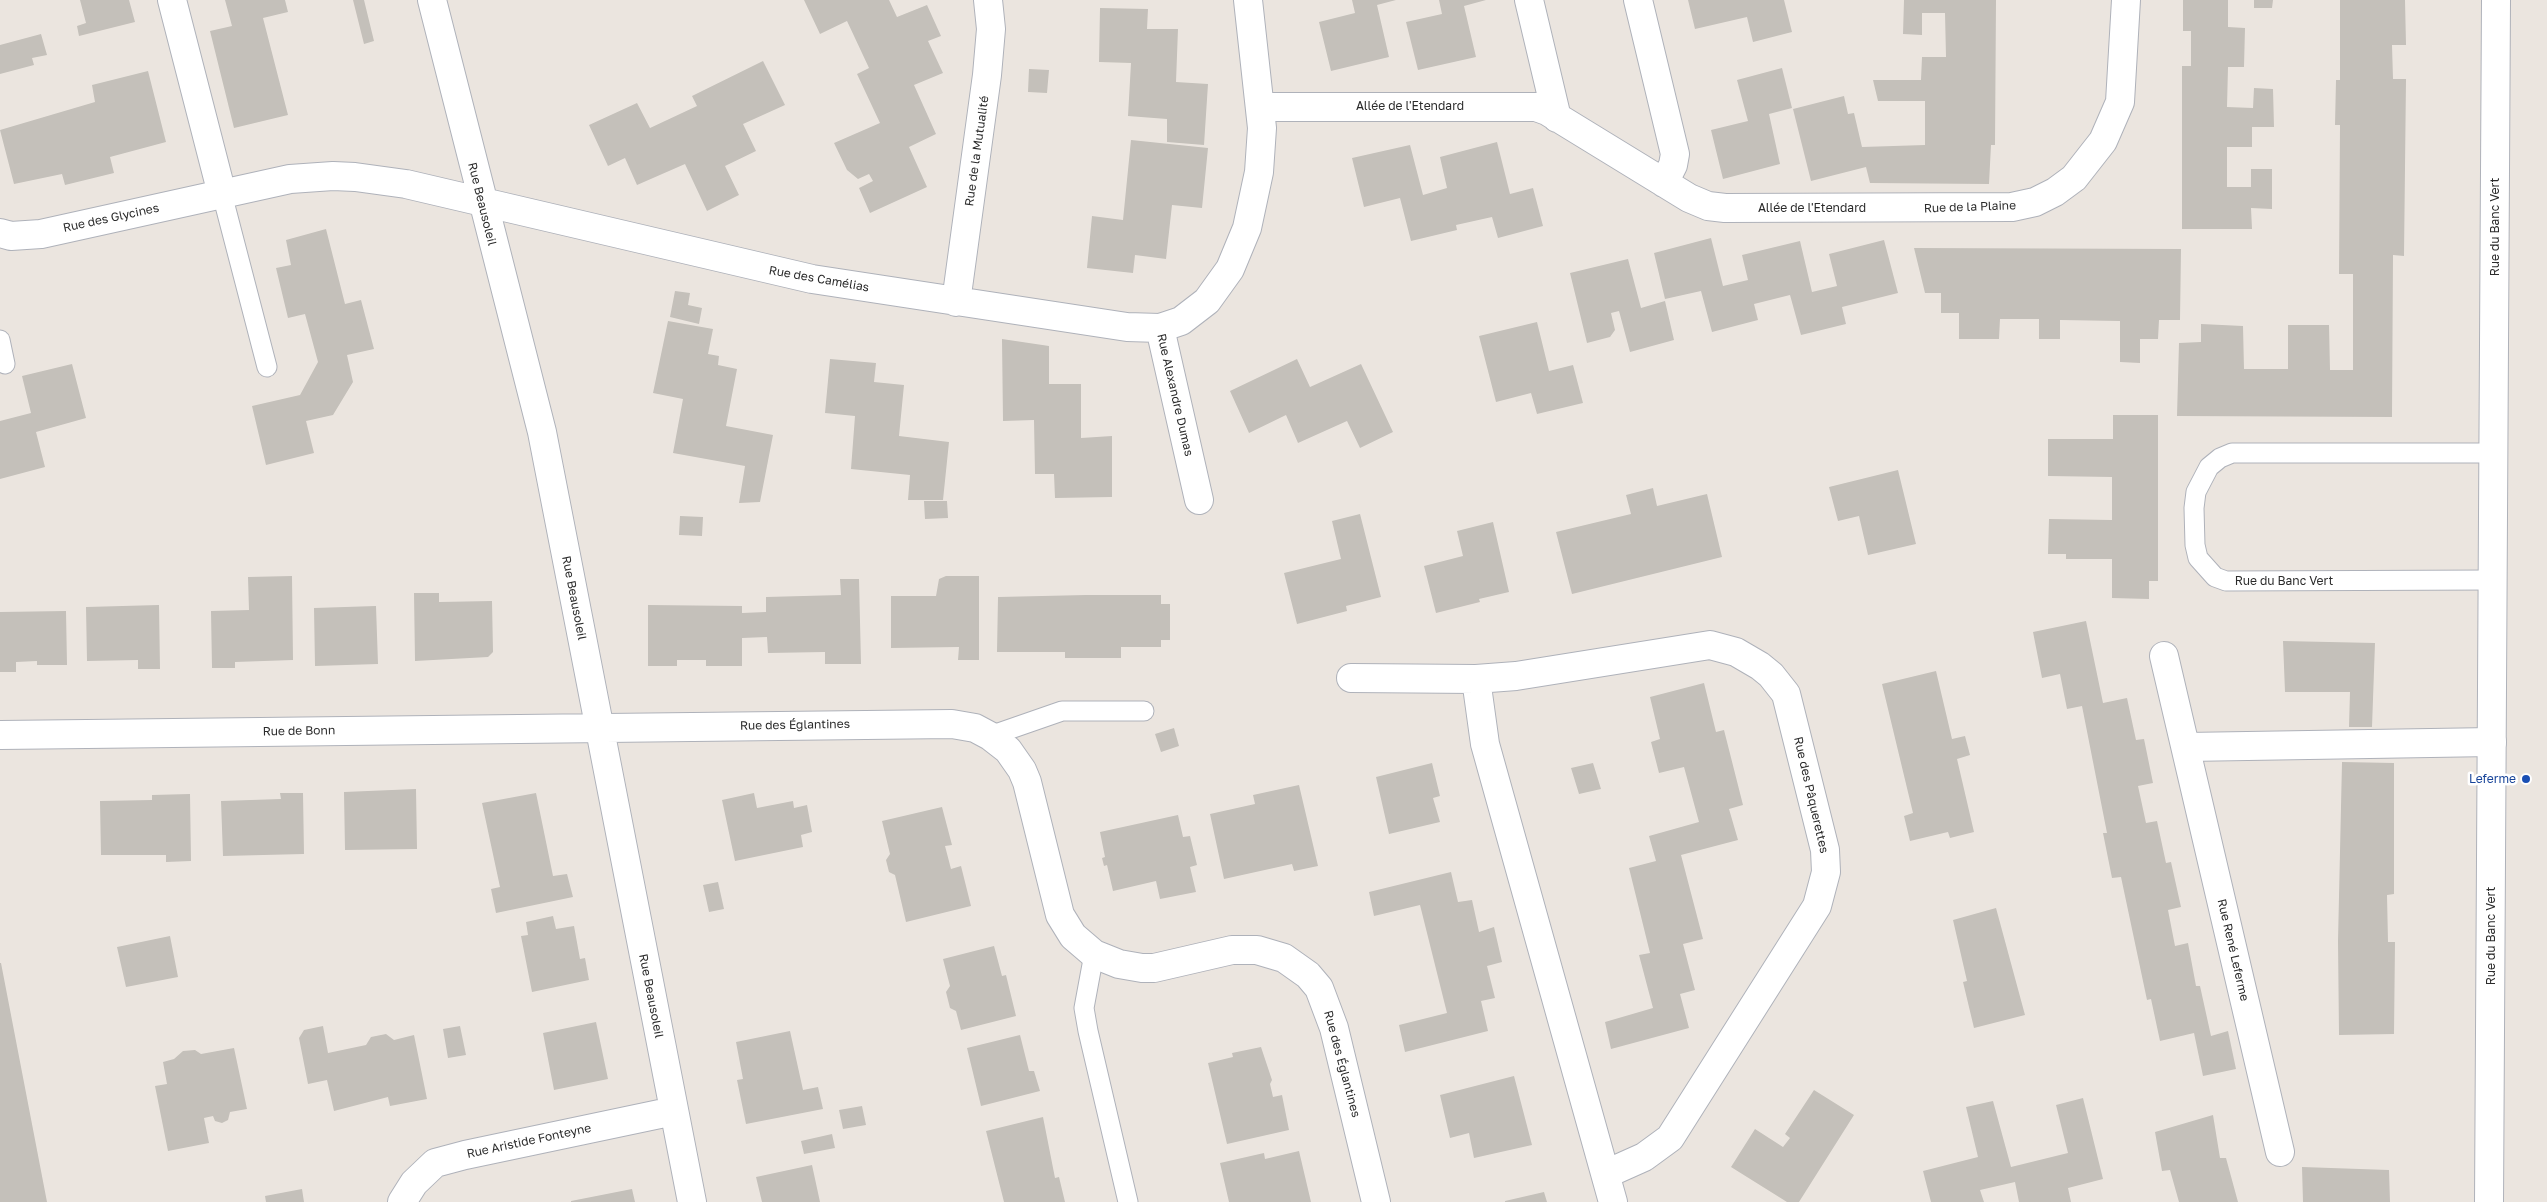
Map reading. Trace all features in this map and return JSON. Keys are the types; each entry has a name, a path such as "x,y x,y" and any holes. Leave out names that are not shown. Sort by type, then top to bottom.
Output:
{"street":[{"path":"172,0 222,194"},
{"name":"Rue Beausoleil","path":"432,0 482,204 544,441 598,727 692,1202"},
{"name":"Rue de la Mutualité","path":"956,302 987,75 990,29 988,0"},
{"name":"Rue Alexandre Dumas","path":"1199,500 1160,328 1181,321 1199,310 1216,290 1237,257 1248,228 1261,149 1260,107 1248,0"},
{"path":"1529,0 1557,118"},
{"path":"1638,0 1675,154 1673,164 1664,183"},
{"name":"Rue de la Plaine","path":"1906,208 2012,207 2035,202 2055,192 2074,178 2103,141 2120,102 2126,0"},
{"name":"Rue du Banc Vert","path":"2489,1202 2496,0"},
{"name":"Allée de l'Etendard","path":"1260,107 1536,107 1696,202 1725,208 1906,208"},
{"name":"Rue des Glycines","path":"0,233 11,236 28,236 290,179 333,176 406,184 482,204"},
{"name":"Rue des Camélias","path":"482,204 775,271 956,302 1127,327 1160,328"},
{"name":"Rue des Pâquerettes","path":"1351,678 1476,679 1516,676 1710,645 1736,652 1771,675 1786,694 1825,850 1826,872 1818,906 1670,1138 1644,1157 1606,1174"},
{"name":"Rue René Leferme","path":"2164,656 2280,1152"},
{"path":"1476,679 1485,744 1613,1202"},
{"name":"Rue des Églantines","path":"598,727 952,724 975,728 990,736 1008,750 1027,782 1060,915 1072,936 1094,954 1119,964 1154,968 1232,950 1257,950 1284,958 1308,975 1319,988 1334,1028 1376,1202"},
{"name":"Rue de Bonn","path":"0,735 598,727"},
{"path":"2186,747 2492,742"},
{"name":"Rue Aristide Fonteyne","path":"402,1202 414,1183 435,1163 674,1111"}],"lane":[{"path":"222,194 267,367"},
{"path":"0,340 4,364"},
{"name":"Rue du Banc Vert","path":"2492,580 2226,581 2215,577 2198,558 2195,545 2194,508 2196,492 2209,467 2220,458 2232,452 2493,454"},
{"path":"990,736 1062,711 1144,711"},
{"path":"1094,954 1084,1008 1086,1024 1128,1202"}],"building":[{"path":"80,0 129,0 135,22 79,36 77,26 86,23"},
{"path":"225,0 285,0 288,12 263,18 288,115 234,128 210,31 232,26"},
{"path":"353,0 364,0 374,41 364,44"},
{"path":"804,0 889,0 897,17 927,5 941,36 928,41 943,73 914,85 936,134 909,147 927,187 870,213 859,188 873,181 869,174 858,179 847,170 834,143 880,123 857,74 869,68 847,21 820,34"},
{"path":"1352,0 1396,0 1377,5 1389,57 1331,71 1319,22 1355,13"},
{"path":"1439,0 1486,0 1464,6 1476,57 1418,70 1406,22 1442,14"},
{"path":"1688,0 1784,0 1792,32 1753,42 1747,17 1695,29"},
{"path":"1904,0 1996,0 1995,145 1991,145 1989,184 1870,183 1866,167 1811,181 1793,109 1844,96 1848,114 1854,113 1862,147 1925,145 1925,101 1878,101 1873,80 1921,80 1922,57 1946,57 1945,13 1922,13 1922,35 1903,34"},
{"path":"2183,0 2228,0 2228,27 2245,28 2244,67 2228,67 2227,107 2253,108 2254,88 2273,89 2274,127 2252,127 2252,147 2227,147 2227,187 2251,187 2251,169 2272,169 2272,209 2251,208 2252,229 2182,229 2182,66 2191,66 2191,31 2183,31"},
{"path":"2254,0 2273,0 2272,8 2254,8"},
{"path":"2340,0 2405,0 2406,45 2392,45 2393,79 2406,79 2404,256 2393,255 2392,417 2177,416 2179,343 2201,342 2201,324 2243,326 2244,369 2288,369 2288,325 2329,325 2330,370 2353,370 2353,274 2339,274 2340,125 2335,125 2336,80 2340,80"},
{"path":"1100,8 1148,9 1147,29 1178,29 1176,82 1208,84 1204,145 1167,142 1167,119 1128,116 1131,63 1099,62"},
{"path":"41,34 47,55 32,58 34,65 0,74 0,45"},
{"path":"763,61 785,105 743,124 756,151 725,166 739,195 707,211 685,164 637,185 625,158 608,166 589,125 637,103 650,128 697,106 692,96"},
{"path":"1782,68 1792,108 1769,114 1780,164 1723,179 1711,130 1748,121 1737,80"},
{"path":"1029,69 1049,70 1047,93 1028,92"},
{"path":"148,71 166,142 110,157 114,173 65,185 62,174 14,184 0,130 95,102 92,85"},
{"path":"1131,140 1208,148 1202,208 1172,205 1166,259 1135,255 1133,273 1087,268 1092,216 1123,220"},
{"path":"1497,142 1510,194 1533,188 1543,226 1498,238 1492,217 1456,225 1457,230 1411,241 1400,198 1364,207 1352,158 1410,145 1423,195 1447,188 1440,157"},
{"path":"326,229 345,304 361,300 374,349 347,355 353,382 333,415 306,421 314,453 266,465 252,406 300,395 318,362 305,314 288,318 276,268 291,265 286,240"},
{"path":"1711,238 1723,286 1748,280 1742,255 1800,241 1812,292 1837,286 1829,254 1884,240 1898,293 1842,307 1846,324 1801,335 1790,295 1754,304 1758,320 1712,332 1701,291 1665,299 1654,253"},
{"path":"1914,248 2181,249 2180,320 2159,320 2158,339 2140,339 2140,363 2120,362 2120,321 2060,320 2060,339 2039,339 2039,319 2000,319 1999,339 1959,339 1959,313 1941,313 1941,293 1925,293"},
{"path":"1628,259 1641,308 1665,301 1674,340 1630,352 1619,311 1611,313 1615,330 1610,337 1587,343 1570,273"},
{"path":"675,291 690,293 688,305 702,308 699,324 670,317"},
{"path":"668,321 713,329 708,354 719,356 718,365 737,369 726,426 773,435 760,502 739,503 745,466 673,453 683,399 653,393"},
{"path":"1537,322 1549,371 1573,365 1583,403 1537,414 1531,393 1496,402 1479,336"},
{"path":"1002,339 1049,346 1049,384 1081,384 1081,438 1112,436 1112,497 1055,498 1054,474 1035,474 1034,420 1003,421"},
{"path":"830,359 876,363 874,382 904,385 899,436 949,442 943,500 908,500 910,475 851,469 855,416 825,413"},
{"path":"1297,359 1310,387 1361,364 1393,432 1360,448 1347,421 1298,443 1286,415 1249,433 1230,391"},
{"path":"72,364 86,418 36,432 45,467 0,479 0,421 31,413 22,376"},
{"path":"2113,415 2158,415 2158,581 2149,581 2149,599 2112,598 2112,559 2066,559 2066,554 2048,554 2049,519 2112,520 2112,477 2048,476 2048,439 2113,439"},
{"path":"1898,470 1916,544 1868,555 1859,516 1838,521 1829,487"},
{"path":"1653,488 1657,506 1707,494 1722,557 1572,594 1556,532 1631,514 1626,495"},
{"path":"924,501 947,501 948,518 925,519"},
{"path":"1360,514 1381,597 1346,606 1347,611 1297,624 1284,573 1341,559 1332,521"},
{"path":"680,516 703,517 702,536 679,535"},
{"path":"1493,522 1509,592 1479,599 1480,602 1436,613 1424,566 1463,556 1457,531"},
{"path":"292,576 293,660 235,662 235,668 212,668 211,611 249,610 248,577"},
{"path":"946,576 979,576 979,660 958,660 959,647 891,648 891,596 936,596 939,579"},
{"path":"840,579 859,579 861,664 825,664 825,652 768,653 767,637 742,638 742,666 706,666 706,660 677,660 677,666 648,666 648,605 742,606 742,613 766,612 766,597 841,595"},
{"path":"414,593 439,593 439,602 492,601 493,652 488,657 415,661"},
{"path":"1161,595 1161,604 1170,604 1170,640 1161,640 1161,647 1121,647 1121,658 1065,658 1065,652 997,652 998,597"},
{"path":"159,605 160,669 138,669 138,660 87,661 86,607"},
{"path":"376,606 378,664 315,666 314,608"},
{"path":"66,611 67,665 37,665 37,661 16,662 16,672 0,672 0,612"},
{"path":"2086,621 2103,703 2127,698 2136,740 2144,739 2153,783 2138,786 2146,823 2157,821 2166,863 2171,862 2181,907 2168,910 2175,946 2188,943 2196,986 2200,986 2211,1036 2228,1031 2236,1069 2203,1076 2194,1033 2160,1041 2151,999 2147,1000 2121,877 2112,878 2103,833 2107,833 2082,706 2067,709 2060,674 2042,678 2033,632"},
{"path":"2283,641 2375,643 2372,727 2349,727 2350,692 2285,692"},
{"path":"1936,671 1952,739 1965,736 1970,755 1957,759 1974,832 1950,838 1948,832 1910,841 1904,816 1913,813 1882,684"},
{"path":"1704,683 1716,732 1724,730 1743,805 1729,809 1738,840 1681,855 1703,939 1683,944 1695,990 1680,994 1689,1028 1611,1049 1605,1022 1653,1008 1639,955 1650,953 1629,868 1656,861 1649,836 1699,822 1684,767 1659,773 1651,742 1660,739 1650,697"},
{"path":"1174,728 1179,746 1161,752 1155,734"},
{"path":"2342,762 2394,763 2394,894 2387,895 2388,942 2395,942 2394,1034 2339,1035 2338,941"},
{"path":"1432,763 1440,796 1433,798 1440,822 1389,834 1376,777"},
{"path":"1593,763 1601,789 1579,794 1571,768"},
{"path":"1299,785 1318,866 1294,871 1292,864 1224,879 1210,814 1255,804 1253,795"},
{"path":"416,789 417,849 345,850 344,792"},
{"path":"280,793 303,793 304,854 223,856 221,801 281,799"},
{"path":"536,793 553,876 567,874 573,897 496,913 491,889 500,887 482,803"},
{"path":"754,793 757,808 793,801 794,808 807,805 812,832 801,835 803,847 735,861 722,800"},
{"path":"190,794 191,861 166,862 166,855 101,855 100,801 152,800 152,795"},
{"path":"942,807 952,845 945,846 951,869 961,866 971,906 906,922 895,875 889,872 886,860 890,854 882,821"},
{"path":"1178,815 1183,837 1190,836 1197,865 1190,867 1196,892 1160,899 1156,881 1113,891 1107,865 1104,866 1102,858 1105,857 1100,832"},
{"path":"1451,872 1458,902 1472,900 1479,932 1494,927 1502,962 1487,966 1495,998 1481,1001 1488,1031 1405,1052 1399,1025 1447,1013 1420,905 1374,916 1369,892"},
{"path":"718,882 724,909 709,912 703,885"},
{"path":"1996,908 2025,1015 1974,1028 1963,982 1967,981 1953,920"},
{"path":"553,916 556,929 574,926 580,959 585,958 589,980 532,992 521,936 528,935 526,922"},
{"path":"170,936 178,977 126,987 117,947"},
{"path":"994,946 1002,976 1006,975 1016,1016 961,1030 956,1011 950,1008 946,992 950,986 943,959"},
{"path":"1,963 47,1202 0,1202"},
{"path":"596,1022 608,1079 554,1090 543,1033"},
{"path":"323,1026 328,1053 366,1045 371,1037 386,1034 394,1040 414,1035 427,1099 390,1106 388,1097 334,1111 327,1080 308,1084 299,1038 304,1030"},
{"path":"460,1026 466,1055 448,1058 443,1029"},
{"path":"790,1031 803,1090 818,1087 823,1109 746,1124 737,1080 743,1079 736,1042"},
{"path":"1020,1035 1029,1071 1034,1071 1040,1091 981,1106 967,1048"},
{"path":"1261,1047 1272,1080 1270,1084 1273,1097 1282,1095 1289,1130 1227,1144 1208,1063 1233,1057 1232,1053"},
{"path":"234,1048 247,1109 230,1112 228,1120 222,1123 215,1121 213,1116 204,1118 209,1143 168,1151 155,1086 167,1084 163,1062 174,1059 183,1051 195,1050 201,1054"},
{"path":"1514,1076 1532,1145 1474,1158 1469,1133 1450,1138 1440,1095"},
{"path":"1814,1090 1854,1115 1799,1202 1787,1202 1731,1167 1755,1129 1783,1147 1790,1138 1785,1134"},
{"path":"2083,1098 2103,1179 2068,1188 2071,1202 2019,1202 2015,1182 1980,1190 1984,1202 1931,1202 1923,1171 1978,1157 1966,1107 1993,1101 2011,1167 2068,1153 2056,1105"},
{"path":"862,1106 866,1125 843,1129 839,1110"},
{"path":"2213,1115 2220,1158 2226,1158 2238,1202 2179,1202 2170,1170 2162,1171 2155,1132"},
{"path":"1043,1117 1055,1178 1059,1177 1065,1202 1004,1202 986,1131"},
{"path":"832,1134 835,1148 804,1154 801,1141"},
{"path":"1299,1151 1311,1202 1229,1202 1220,1163 1264,1153 1265,1159"},
{"path":"812,1165 820,1202 762,1202 756,1177"},
{"path":"2302,1167 2389,1170 2390,1202 2303,1202"},
{"path":"302,1189 304,1202 266,1202 265,1196"},
{"path":"632,1189 635,1202 571,1202 571,1201"},
{"path":"1544,1192 1547,1202 1505,1202 1505,1201"}],"place":[{"name":"Leferme","path":"2526,779"}]}
